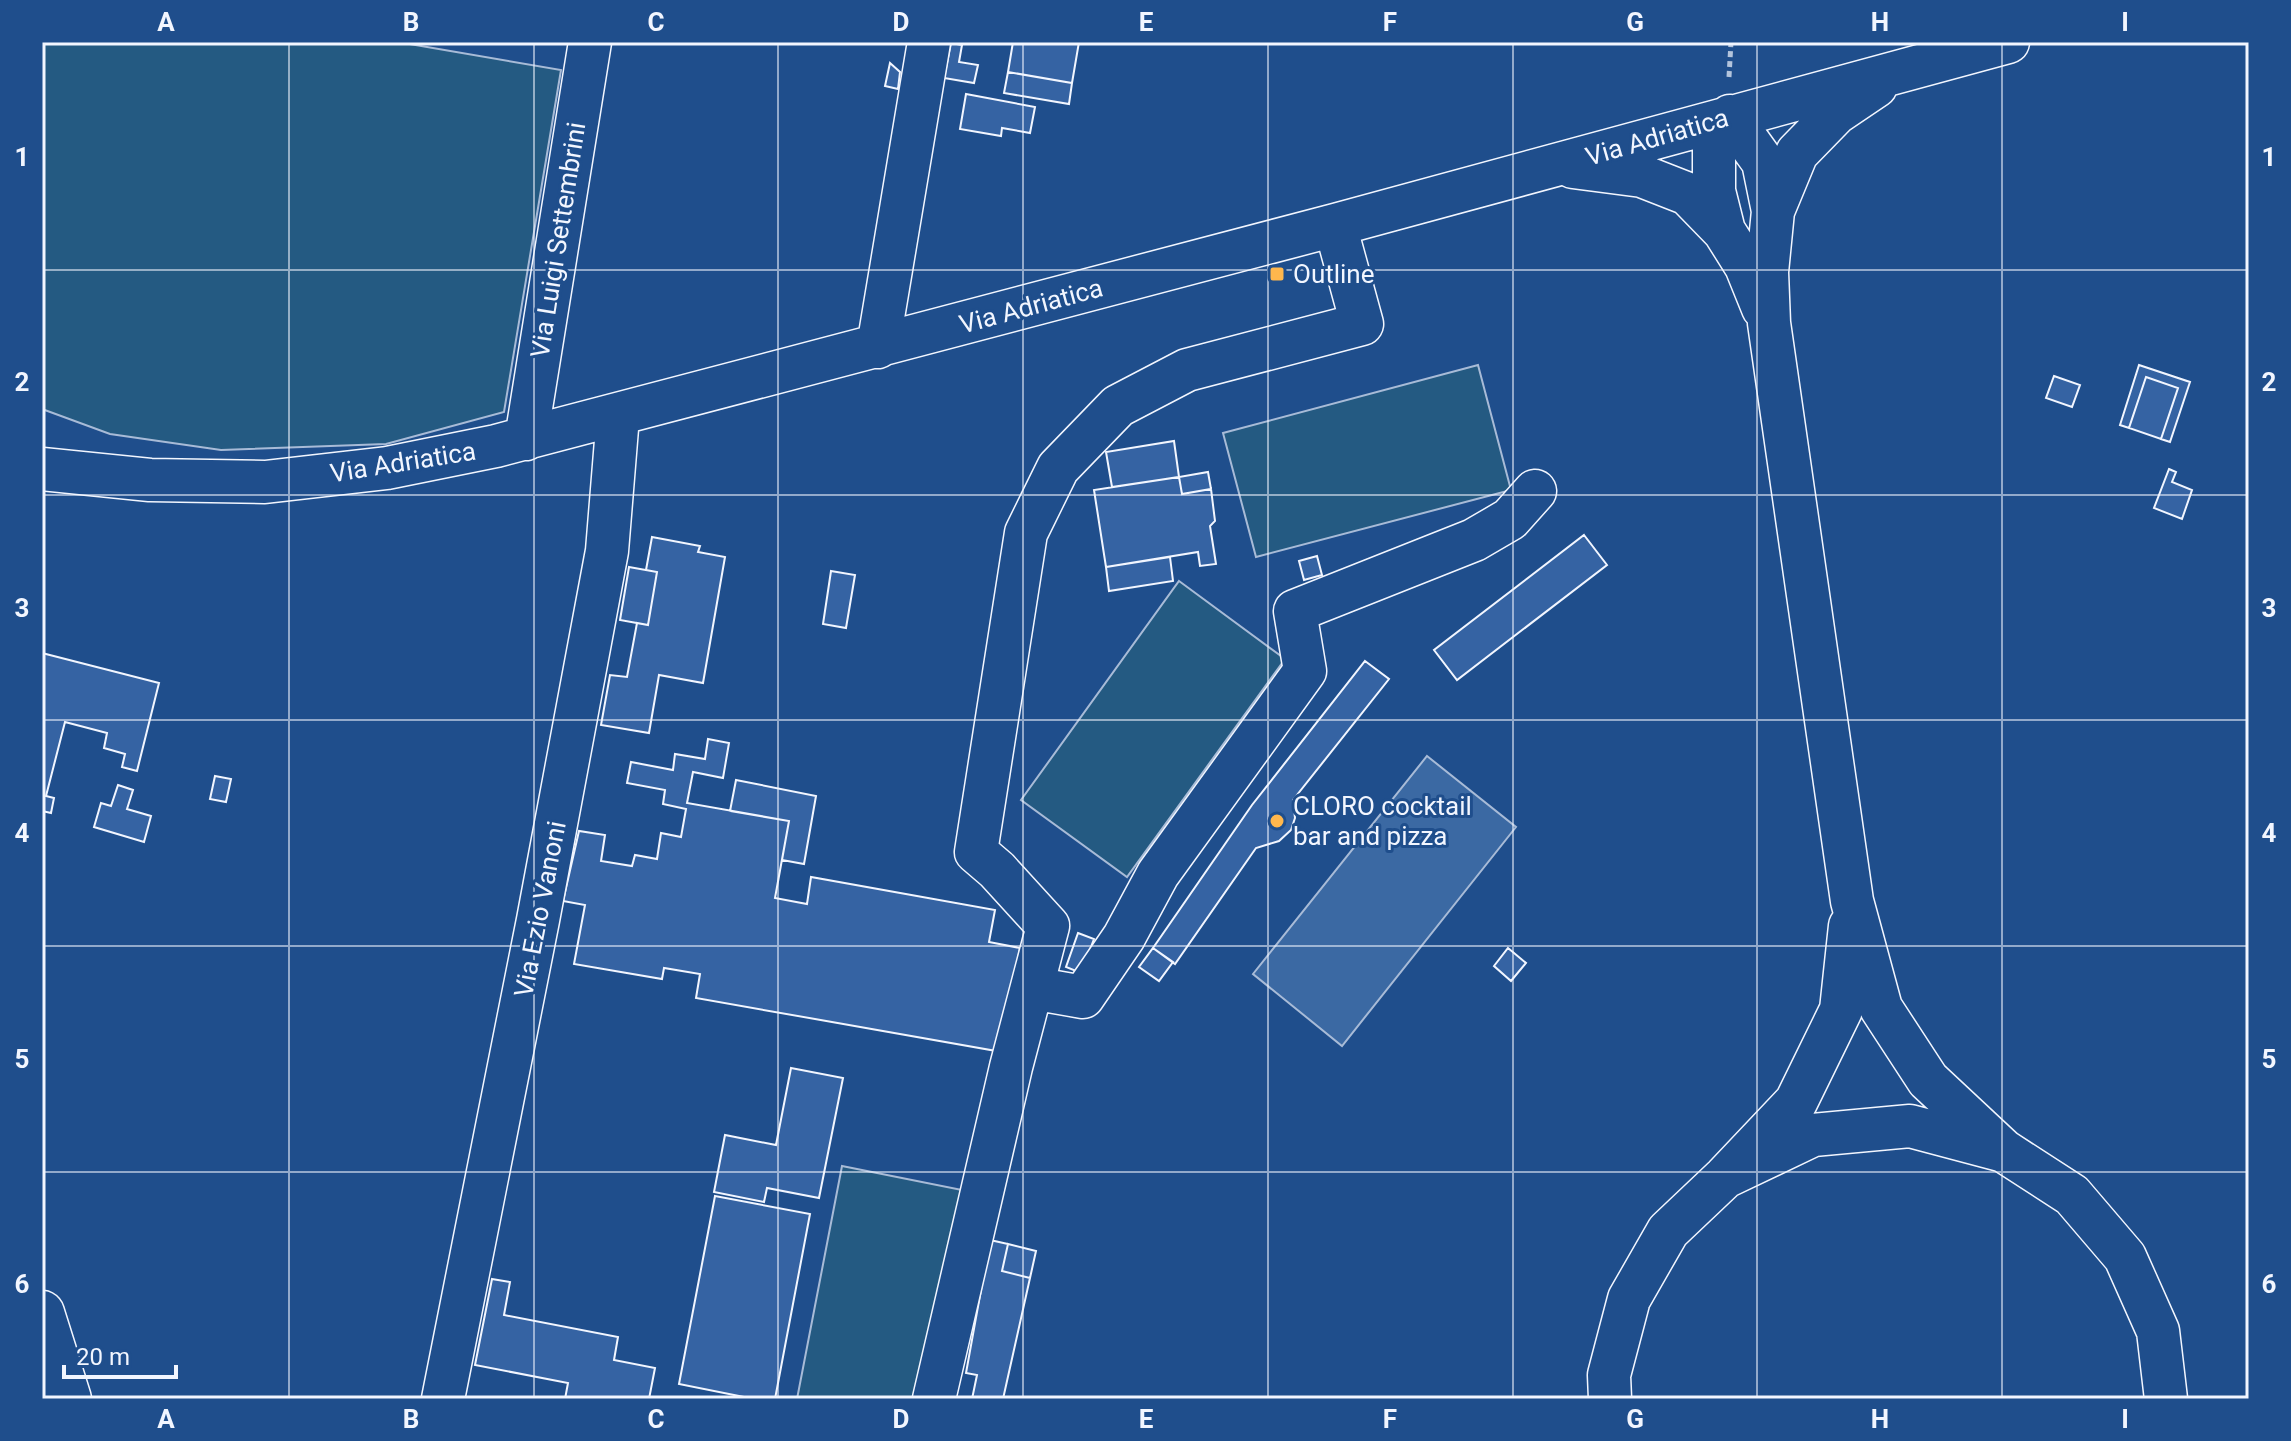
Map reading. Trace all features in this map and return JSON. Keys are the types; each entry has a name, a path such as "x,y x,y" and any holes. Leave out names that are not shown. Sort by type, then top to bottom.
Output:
{"highway":[{"path":"45,1322 69,1399"},
{"path":"45,1322 87,1399"}],"street":[{"name":"Via Luigi Settembrini","path":"526,439 590,42"},
{"path":"878,347 929,42"},
{"name":"Via Adriatica","path":"42,469 150,480 265,482 387,468 526,439 1335,225 2008,42"},
{"path":"1897,72 1836,113 1797,153 1773,211 1767,272 1769,323 1852,901 1881,1008 1928,1080 2004,1151 2072,1195 2125,1257 2158,1331 2181,1399"},
{"path":"1724,231 1714,191 1714,149 1730,116 1763,162 1773,211"},
{"path":"1555,165 1642,176 1688,194 1724,231 1746,266 1769,323"},
{"path":"934,1399 1048,926 997,870 976,852 1026,533 1058,468 1118,406 1187,370 1362,324 1335,225"},
{"name":"Via Ezio Vanoni","path":"443,1399 607,551 618,416"},
{"path":"1032,988 1083,997 1124,937 1158,874 1305,671 1295,611 1474,540 1510,519 1535,491"},
{"path":"1610,1399 1609,1375 1629,1299 1668,1231 1725,1177 1796,1102 1841,1010 1852,901"},
{"path":"1725,1177 1813,1135 1910,1126 2004,1151"},
{"path":"2158,1331 2166,1399"}],"shaded area":[{"path":"42,42 398,42 561,70 504,412 386,444 221,450 110,434 42,409"},
{"path":"1478,365 1511,490 1256,557 1223,433"},
{"path":"1179,581 1285,659 1127,877 1021,800"},
{"path":"1427,756 1516,827 1342,1046 1253,974"},
{"path":"842,1166 967,1191 926,1399 797,1399"}],"building":[{"path":"1013,42 1079,42 1072,83 1008,72"},
{"path":"951,43 962,45 959,62 978,65 974,83 944,78"},
{"path":"890,63 900,72 898,89 885,86"},
{"path":"1008,72 1072,83 1069,104 1004,93"},
{"path":"966,94 1035,107 1030,133 1002,128 1001,136 960,129"},
{"path":"2139,365 2190,382 2170,442 2161,439 2178,388 2146,377 2129,428 2120,425"},
{"path":"2054,376 2080,385 2072,407 2046,398"},
{"path":"2146,377 2178,388 2161,439 2129,428"},
{"path":"1174,441 1179,477 1112,487 1106,452"},
{"path":"2169,469 2176,472 2172,482 2192,490 2182,519 2154,508"},
{"path":"1208,472 1211,489 1182,494 1179,477"},
{"path":"1179,477 1182,494 1211,489 1215,521 1210,526 1216,564 1200,566 1198,552 1106,567 1094,490"},
{"path":"1584,535 1607,565 1457,680 1434,650"},
{"path":"652,537 700,546 698,552 725,557 703,683 659,675 649,733 601,725 610,675 627,677 637,623 648,625 657,572 646,570"},
{"path":"1317,556 1322,575 1304,580 1299,561"},
{"path":"1170,557 1173,581 1109,591 1106,567"},
{"path":"629,567 657,572 648,625 620,620"},
{"path":"831,571 855,575 846,628 823,624"},
{"path":"42,653 159,683 137,771 122,767 125,754 104,748 107,733 65,722 46,796 54,798 51,813 42,811"},
{"path":"1365,661 1389,679 1293,800 1295,818 1291,830 1279,841 1256,848 1175,964 1153,948 1252,805"},
{"path":"708,739 729,743 723,778 693,772 687,803 789,821 775,898 807,904 811,877 995,910 989,942 1020,948 1002,1052 696,998 700,974 664,968 662,979 574,964 585,905 563,901 579,831 605,835 601,861 632,866 635,855 657,859 661,833 681,837 686,809 663,804 665,790 627,783 631,762 673,770 675,754 705,759"},
{"path":"215,776 231,779 226,802 210,799"},
{"path":"736,780 816,796 804,864 782,860 789,821 730,811"},
{"path":"118,785 133,790 127,809 151,816 144,842 94,827 101,803 111,806"},
{"path":"1078,933 1094,939 1081,973 1066,967"},
{"path":"1153,948 1173,962 1159,981 1139,967"},
{"path":"1508,948 1526,963 1511,981 1494,966"},
{"path":"791,1068 843,1078 819,1198 767,1188 764,1202 714,1192 725,1135 776,1145"},
{"path":"715,1196 810,1214 775,1399 754,1399 679,1384"},
{"path":"990,1240 1008,1244 1002,1271 1030,1278 1003,1399 972,1399 977,1375 966,1373"},
{"path":"1008,1244 1036,1251 1030,1278 1002,1271"},
{"path":"492,1279 510,1282 504,1315 618,1337 614,1360 655,1368 649,1399 565,1399 568,1383 475,1365"}],"place":[{"name":"Outline","path":"1277,274"},
{"name":"CLORO cocktail bar and pizza","path":"1277,821"}]}
